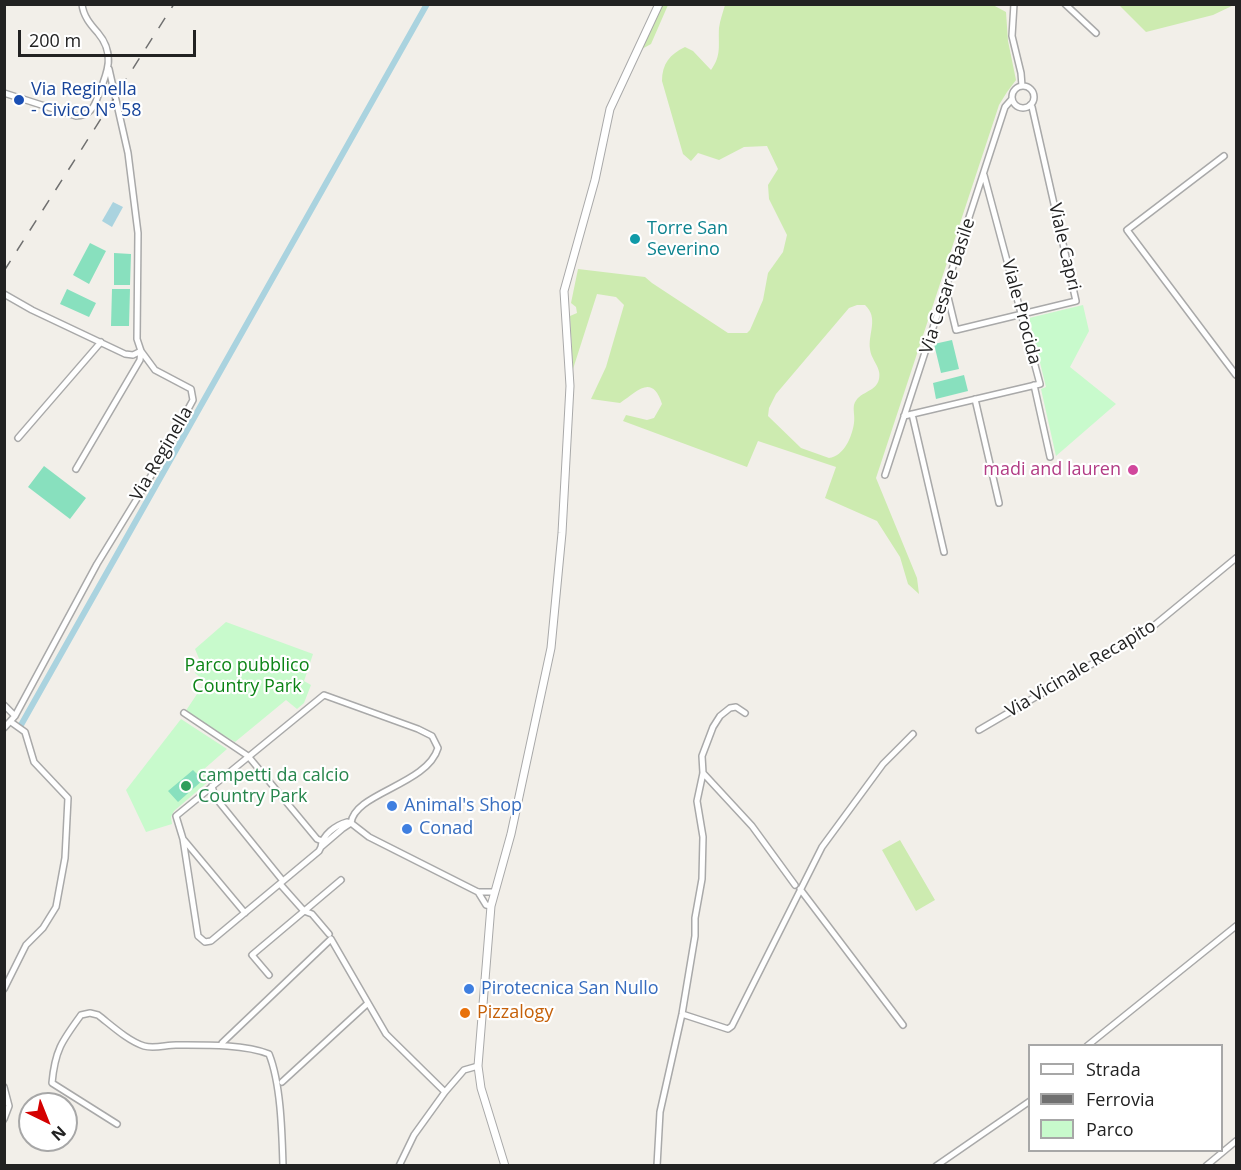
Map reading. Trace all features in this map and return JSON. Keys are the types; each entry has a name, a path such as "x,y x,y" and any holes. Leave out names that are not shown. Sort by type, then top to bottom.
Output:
{"street":[{"path":"76,469 140,360 141,351 137,339 138,233 128,153 104,41 83,11 82,4"},
{"path":"506,1166 481,1088 478,1066 491,906 511,834 551,648 562,533 570,386 564,291 595,180 610,109 658,4"},
{"path":"1014,4 1012,36 1022,87"},
{"path":"1065,4 1096,33"},
{"path":"4,93 81,116 93,109 109,69"},
{"path":"1022,87 1028,88 1033,99 1030,105 1024,108 1018,107 1012,99 1013,92 1022,87"},
{"name":"Via Cesare Basile","path":"885,475 947,291 1005,107 1012,99"},
{"name":"Viale Capri","path":"947,291 956,330 1076,301 1030,105"},
{"path":"1224,156 1127,231 1236,375"},
{"name":"Viale Procida","path":"904,416 1040,384 984,175"},
{"path":"4,294 32,310 125,354 133,355 141,351"},
{"path":"18,438 101,342"},
{"name":"Via Reginella","path":"4,728 13,724 15,716 97,564 157,466 193,400 191,389 155,370 141,351"},
{"path":"1034,385 1050,457"},
{"path":"975,399 999,503"},
{"path":"912,414 944,552"},
{"name":"Via Vicinale Recapito","path":"979,730 1145,633 1236,558"},
{"path":"324,695 418,729 432,736 438,748 435,757 427,767 372,799 355,812 351,823 321,844 319,851 211,941 200,939 183,838 176,816 324,695"},
{"path":"4,705 15,716"},
{"path":"657,1166 660,1112 682,1014 702,879 703,837 697,801 703,773 702,756 713,727 720,716 730,708 736,707 745,713"},
{"path":"184,714 248,756 321,844"},
{"path":"4,989 26,945 43,928 56,907 65,858 68,798 34,762 25,732 13,724"},
{"path":"682,1014 728,1029 732,1026 798,887 822,847 878,770 913,734"},
{"path":"703,773 752,826 903,1025"},
{"path":"212,786 215,797 304,911 312,914 329,934"},
{"path":"351,823 369,837 478,892 495,892"},
{"path":"183,838 245,913"},
{"path":"269,975 252,955 341,880"},
{"path":"478,892 486,905 491,906"},
{"path":"1089,1044 1236,926"},
{"path":"222,1043 331,939 386,1034 445,1092"},
{"path":"282,1083 368,1004"},
{"path":"117,1124 52,1083 54,1061 62,1041 81,1015 90,1013 98,1015 137,1043 145,1046 225,1047 260,1050 269,1054 276,1087 283,1166"},
{"path":"399,1166 414,1135 445,1092 464,1070 478,1066"},
{"path":"4,1087 9,1106 4,1119"},
{"path":"936,1166 1028,1102"},
{"path":"1223,1152 1236,1141"},
{"path":"1206,1166 1223,1152"}],"green space":[{"path":"1236,4 1213,15 1146,32 1119,5"},
{"path":"661,5 668,5 651,44 640,50"},
{"path":"725,5 993,5 1006,12 1008,41 1016,80 999,105 876,478 917,578 919,594 908,584 900,557 877,521 825,498 836,467 758,441 747,467 623,421 626,415 647,420 654,418 662,404 654,389 649,387 638,390 620,403 591,399 606,367 624,305 616,297 597,294 573,369 570,316 577,313 576,307 571,303 578,269 645,277 728,333 747,333 763,300 768,273 783,252 787,235 769,199 768,185 778,169 767,146 744,147 719,160 698,153 691,161 683,154 662,81 663,70 668,60 685,47 693,51 711,70 718,55 719,28","holes":["865,305 872,320 870,349 880,375 877,384 856,400 854,423 843,450 829,458 801,448 768,416 769,408 776,394 849,308"]},
{"path":"90,243 106,251 89,284 73,275"},
{"path":"114,253 131,254 130,285 114,285"},
{"path":"67,289 96,303 89,317 60,304"},
{"path":"112,289 130,289 129,326 111,326"},
{"path":"1083,305 1089,331 1070,367 1116,404 1056,456 1041,389 1046,387 1029,318"},
{"path":"952,340 959,369 941,373 934,344"},
{"path":"964,375 968,391 936,399 933,383"},
{"path":"44,466 86,498 70,519 28,487"},
{"name":"Parco pubblico Country Park","path":"226,622 313,654 304,681 311,685 304,703 297,709 286,700 235,742 185,712 205,682 195,673 200,661 195,649"},
{"name":"Parco pubblico Country Park","path":"181,719 227,749 203,770 209,781 174,811 171,817 172,824 146,832 126,790"},
{"name":"campetti da calcio Country Park","path":"193,770 203,780 178,802 168,791"},
{"path":"900,840 935,900 916,911 882,850"}],"water":[{"path":"113,202 123,207 112,227 102,221"}],"waterway":[{"path":"21,725 427,4"}],"railway":[{"path":"4,271 174,4"}],"place":[{"name":"Via Reginella - Civico N° 58","path":"19,100"},
{"name":"Torre San Severino","path":"635,239"},
{"name":"madi and lauren","path":"1133,470"},
{"name":"campetti da calcio Country Park","path":"186,786"},
{"name":"Animal's Shop","path":"392,806"},
{"name":"Conad","path":"407,829"},
{"name":"Pirotecnica San Nullo","path":"469,989"},
{"name":"Pizzalogy","path":"465,1013"}]}
